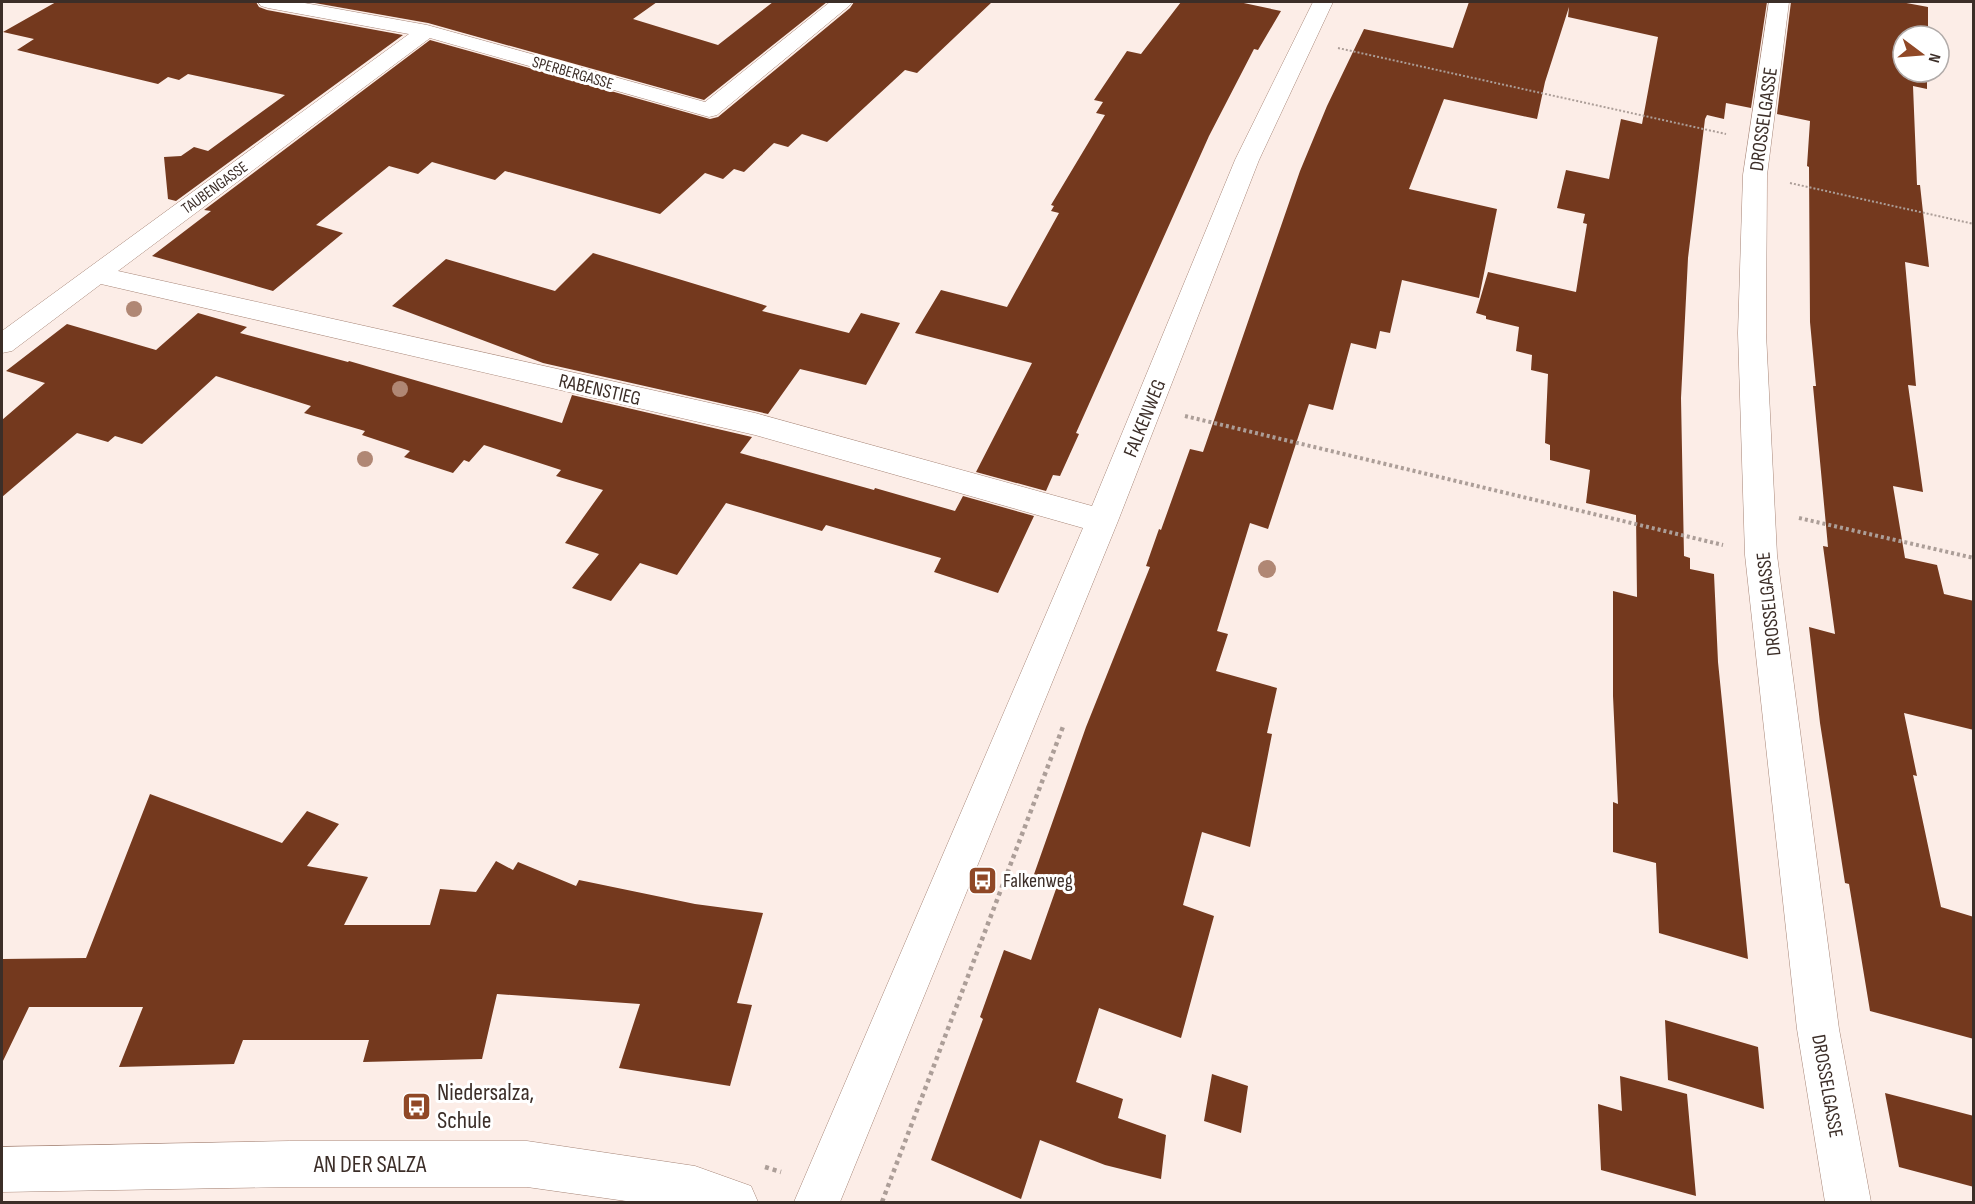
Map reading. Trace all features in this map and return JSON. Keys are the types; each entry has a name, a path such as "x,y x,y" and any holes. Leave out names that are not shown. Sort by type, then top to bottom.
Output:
{"street":[{"name":"SPERBERGASSE","path":"268,2 427,31 710,110 842,2"},
{"name":"FALKENWEG","path":"817,1203 1149,407 1247,160 1323,2"},
{"name":"DROSSELGASSE","path":"1779,2 1755,175 1752,333 1758,509 1761,555 1818,1029 1848,1203"},
{"name":"TAUBENGASSE","path":"2,344 94,274 427,31"},
{"name":"RABENSTIEG","path":"94,274 755,424 1102,521"},
{"name":"AN DER SALZA","path":"2,1170 290,1164 527,1164 695,1189 735,1203"}],"path":[{"path":"1304,41 1759,141"},
{"path":"1755,175 1974,224"},
{"path":"1149,407 1761,555"},
{"path":"1758,509 1974,558"},
{"path":"882,1203 1068,714"}],"building":[{"path":"56,2 256,2 259,7 267,10 403,35 176,201 168,199 164,157 181,156 194,147 208,151 285,95 188,74 179,80 168,77 158,84 17,50 34,39 3,32"},
{"path":"309,2 657,2 633,19 718,45 773,2 827,2 704,100 428,23"},
{"path":"854,2 992,2 917,73 905,70 827,142 802,134 788,147 774,143 744,172 734,169 723,179 705,173 660,214 505,171 495,180 432,162 418,174 389,166 316,225 343,233 273,291 152,256 211,211 204,210 430,40 710,119 718,117 850,8"},
{"path":"1181,2 1239,2 1281,11 1258,50 1254,49 1209,136 1076,433 1079,434 1060,476 1053,475 1046,491 976,472 1032,363 915,333 941,290 1007,307 1059,213 1051,211 1054,206 1051,205 1105,115 1096,113 1103,102 1094,100 1127,51 1141,54"},
{"path":"1469,2 1767,2 1751,108 1726,103 1724,119 1707,115 1705,119 1688,258 1681,398 1684,556 1690,558 1690,569 1714,574 1718,662 1748,959 1659,933 1656,863 1613,852 1613,802 1618,804 1613,696 1613,591 1637,597 1636,515 1586,503 1590,470 1550,460 1550,445 1545,443 1548,374 1531,370 1532,355 1516,351 1519,327 1486,319 1486,316 1476,313 1488,272 1576,292 1587,224 1583,223 1585,214 1557,208 1566,170 1609,179 1621,119 1642,124 1658,37 1568,17 1569,7 1545,82 1537,119 1444,99 1409,189 1497,209 1479,298 1402,280 1390,333 1380,331 1376,349 1351,343 1333,410 1309,404 1268,529 1250,523 1217,631 1228,634 1216,671 1277,688 1267,733 1272,734 1250,847 1202,832 1183,905 1214,916 1181,1038 1099,1008 1076,1082 1123,1099 1118,1118 1166,1135 1161,1179 1105,1165 1040,1140 1021,1199 931,1160 983,1019 980,1017 1004,950 1031,960 1056,889 1032,880 1086,727 1150,567 1146,566 1159,529 1161,530 1190,449 1203,452 1300,171 1327,106 1364,29 1453,48"},
{"path":"1791,2 1901,2 1928,7 1928,24 1891,24 1891,84 1927,84 1927,89 1913,86 1917,185 1920,185 1929,267 1905,262 1916,386 1908,385 1923,492 1893,486 1905,558 1937,565 1944,594 1974,601 1974,730 1904,713 1917,776 1913,775 1941,907 1974,917 1974,1039 1870,1011 1849,884 1845,883 1820,723 1809,627 1835,634 1823,546 1828,547 1813,386 1816,386 1810,322 1809,167 1807,166 1810,121 1777,114"},
{"path":"593,253 767,306 762,311 849,333 861,313 900,323 866,385 800,369 768,414 543,363 392,306 446,259 555,291"},
{"path":"198,313 247,327 240,333 349,361 562,423 572,395 752,437 740,453 874,490 875,488 955,511 963,496 1034,516 998,593 934,572 941,558 826,525 822,531 726,503 677,575 640,563 611,601 572,588 599,554 565,543 603,490 556,476 561,470 484,445 469,462 464,460 453,473 404,457 410,451 362,435 365,431 304,413 311,406 216,376 142,444 115,436 108,442 77,433 2,497 2,420 45,383 6,371 67,324 156,350"},
{"path":"150,794 282,843 307,811 339,824 307,866 368,877 344,925 430,925 440,889 476,892 496,861 513,870 518,862 576,886 579,880 695,904 763,913 737,1003 752,1005 730,1086 619,1068 640,1004 497,994 482,1059 363,1062 369,1040 243,1040 234,1064 119,1067 143,1007 29,1007 2,1063 2,959 86,958"},
{"path":"1665,1020 1758,1047 1764,1109 1668,1080"},
{"path":"1212,1074 1248,1086 1241,1133 1204,1121"},
{"path":"1620,1076 1687,1094 1696,1196 1601,1170 1598,1104 1622,1111"},
{"path":"1885,1093 1974,1116 1974,1187 1899,1167"}],"place":[{"name":"Falkenweg","path":"982,880"},
{"name":"Niedersalza, Schule","path":"416,1106"}]}
